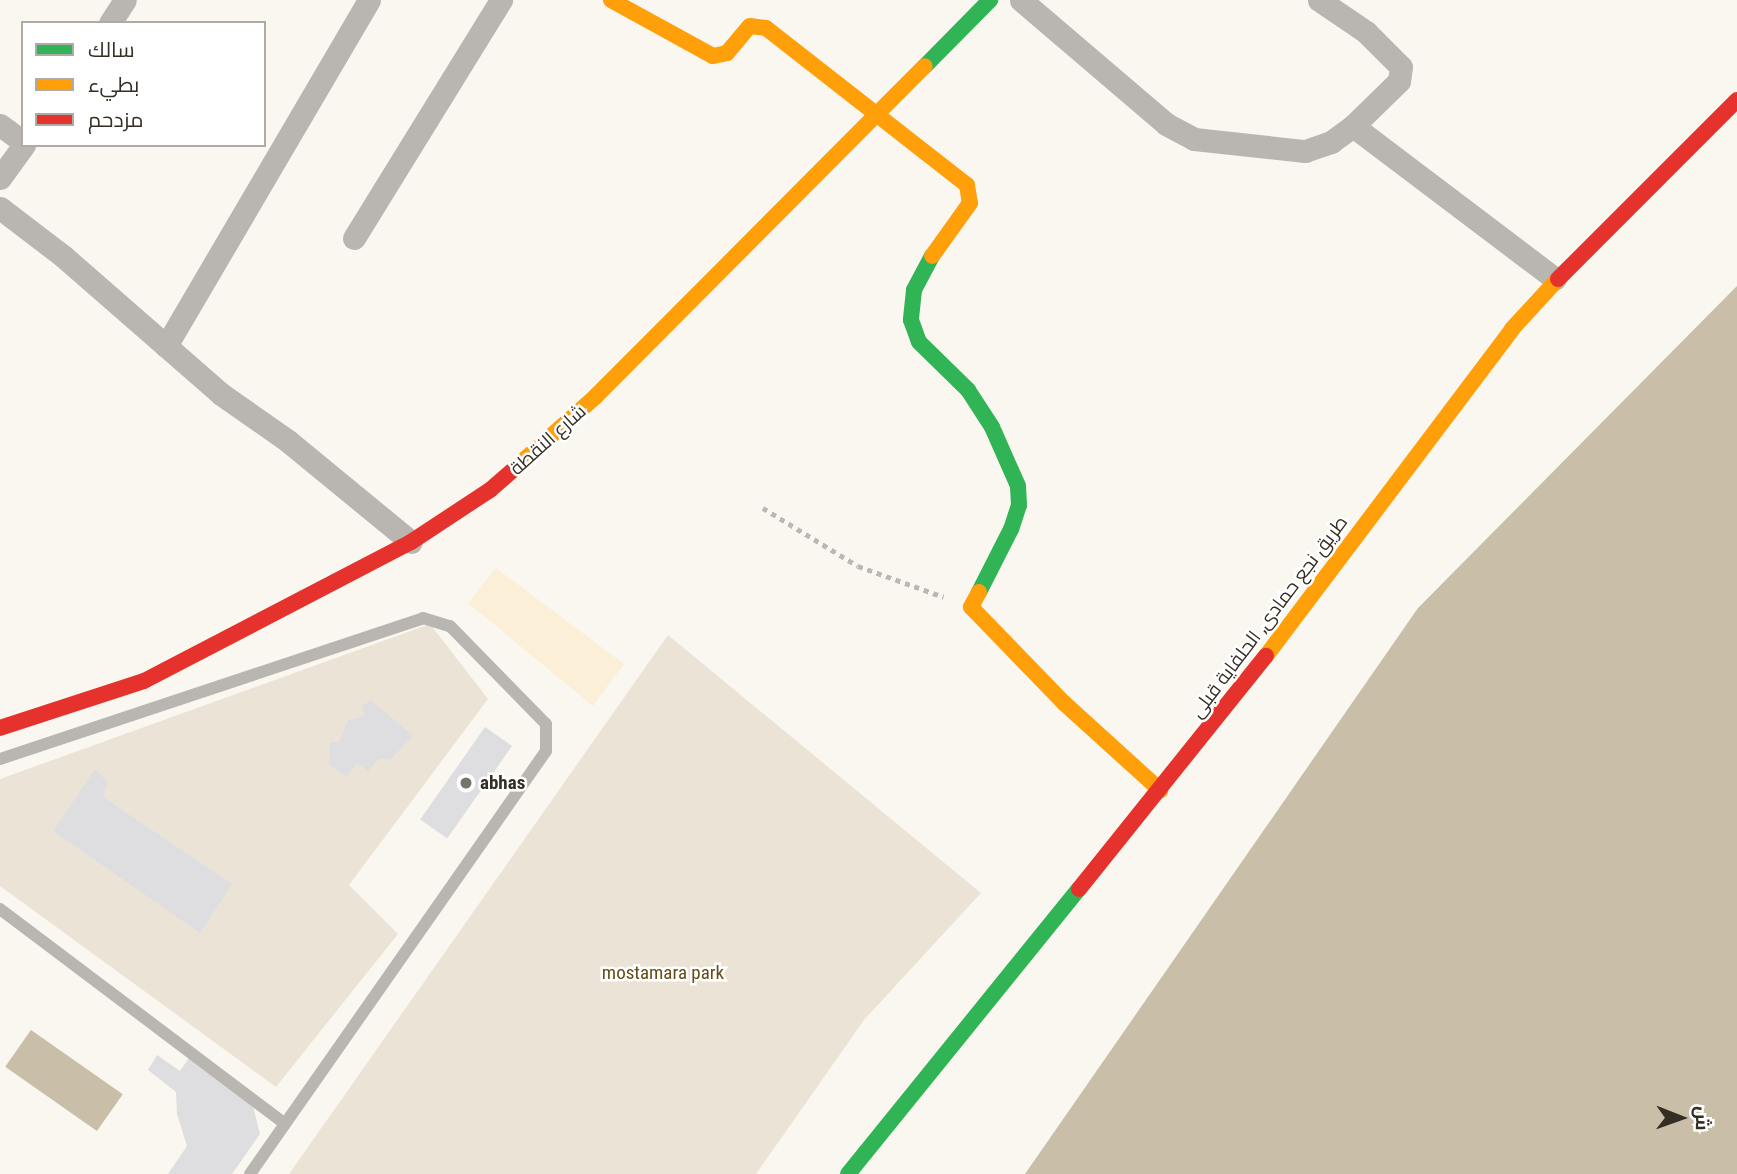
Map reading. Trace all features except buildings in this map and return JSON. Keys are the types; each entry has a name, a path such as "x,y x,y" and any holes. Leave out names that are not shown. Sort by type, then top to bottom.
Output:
{"street":[{"path":"111,21 125,0"},
{"path":"166,346 369,0"},
{"path":"355,238 501,0"},
{"path":"611,0 713,56 727,53 750,26 759,24 876,118 959,176 970,195 964,213 936,249 914,290 911,320 919,342 968,390 992,427 1018,486 1019,505 1011,529 971,607 1064,703 1160,790"},
{"name":"شارع النقطة","path":"0,728 144,681 452,518 527,460 876,118 990,0"},
{"path":"1021,0 1166,124 1194,139 1305,151 1331,142 1353,126 1399,81 1401,67 1366,32 1319,0"},
{"name":"طريق نجع حمادى, الحلفاية قبلى","path":"848,1174 1160,790 1331,574 1470,380 1555,279 1737,100"},
{"path":"0,125 21,142"},
{"path":"1353,126 1555,279"},
{"path":"0,178 21,147"},
{"path":"0,208 63,256 166,346 411,542"}],"lane":[{"path":"0,759 423,618 450,626 546,724 546,751 250,1174"},
{"path":"0,909 285,1123"}],"path":[{"path":"763,508 858,566 971,607"}],"shaded area":[{"path":"1737,286 1737,1174 1025,1174 1418,608"},
{"path":"496,568 624,664 593,706 468,603"},
{"path":"31,1030 123,1094 97,1131 5,1067"}],"green space":[{"path":"430,624 488,699 349,885 398,934 276,1087 0,886 0,779"},
{"name":"mostamara park","path":"668,635 981,893 864,1020 756,1174 289,1174"}],"traffic: fast":[{"path":"925,66 990,0"},
{"path":"932,256 914,290 911,320 919,342 968,390 992,427 1018,486 1019,505 1011,529 979,592"},
{"path":"848,1174 1079,889"}],"traffic: slow":[{"path":"611,0 713,56 727,53 750,26 766,28 967,185 970,203 932,256"},
{"path":"516,467 595,397 925,66"},
{"path":"1266,656 1512,329 1558,279"},
{"path":"979,592 971,607 1064,703 1160,790"}],"traffic: jam":[{"path":"1558,279 1737,100"},
{"path":"0,728 144,681 411,542 490,490 516,467"},
{"path":"1079,889 1266,656"}],"place":[{"name":"abhas","path":"466,783"}]}
